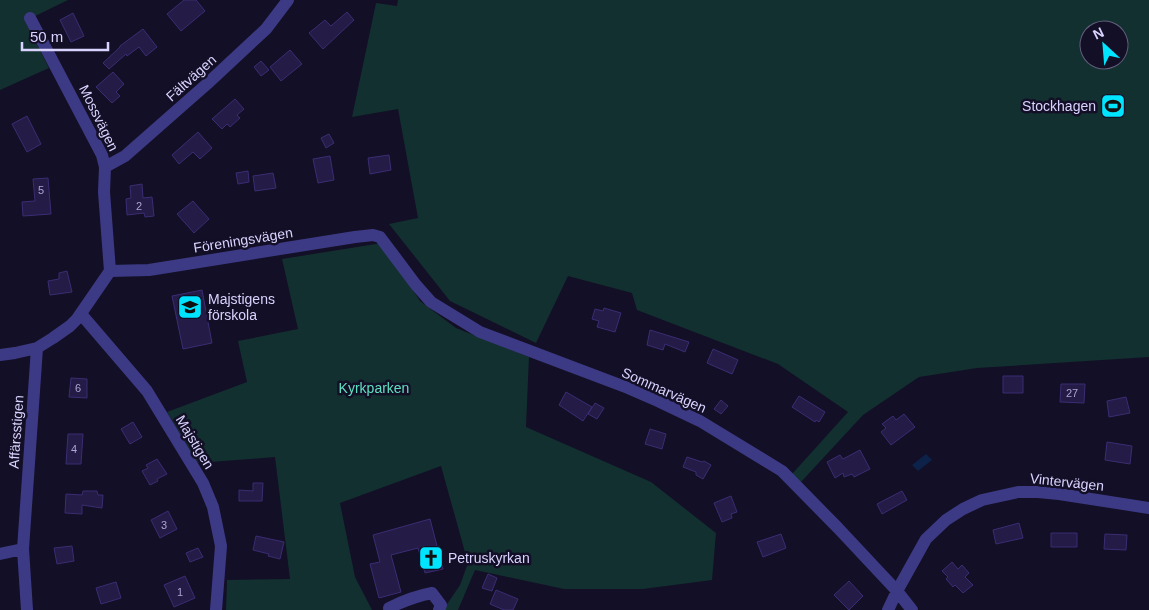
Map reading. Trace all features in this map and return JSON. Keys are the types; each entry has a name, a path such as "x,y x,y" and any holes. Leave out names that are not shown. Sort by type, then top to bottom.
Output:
{"street":[{"name":"Fältvägen","path":"105,167 126,156 208,84 266,29 288,0"},
{"name":"Mossvägen","path":"30,18 102,155 105,167 104,192 110,271"},
{"name":"Föreningsvägen","path":"110,271 149,270 344,239 373,235 380,237"},
{"name":"Sommarvägen","path":"380,237 430,302 480,332 658,401 700,421 782,471 897,591 912,610"},
{"path":"0,355 36,348 70,326 81,314 110,271"},
{"name":"Majstigen","path":"81,314 147,391 203,483 213,507 221,546 216,610"},
{"name":"Affärsstigen","path":"27,610 24,548 36,348"},
{"name":"Vintervägen","path":"888,610 926,540 946,520 982,500 1018,492 1038,492 1149,508"},
{"path":"0,554 24,548"},
{"path":"391,610 389,608 405,600 432,593 441,605 439,610"}],"green space":[{"path":"0,0 68,0 25,21 49,68 0,90"},
{"path":"398,0 1149,0 1149,357 977,368 919,377 863,415 801,482 792,474 848,412 778,364 637,310 632,293 568,276 536,343 450,301 389,224 418,218 398,109 352,117 376,3 397,6"},
{"name":"Kyrkparken","path":"382,243 420,301 456,328 529,357 526,427 651,482 716,533 712,580 643,589 564,589 475,570 458,610 443,610 460,585 468,563 441,466 340,503 355,577 372,610 226,610 227,580 290,579 275,457 198,463 167,412 247,382 238,341 298,329 282,259"}],"water":[{"path":"926,454 932,460 918,471 912,465"}],"building":[{"path":"184,0 196,0 205,11 181,31 167,14"},
{"path":"347,12 354,20 323,49 309,33 325,20 331,26"},
{"path":"73,13 84,36 71,42 60,20"},
{"path":"143,29 157,47 146,56 139,47 127,56 126,54 109,69 103,63 120,46"},
{"path":"290,50 302,64 281,81 270,67"},
{"path":"261,61 269,70 261,76 254,67"},
{"path":"113,72 124,84 116,92 120,96 112,103 96,87"},
{"path":"235,99 244,109 237,115 240,118 230,127 227,124 222,129 212,119"},
{"path":"27,116 41,144 27,152 12,124"},
{"path":"198,132 212,148 200,159 193,152 179,164 172,155"},
{"path":"329,134 334,143 326,148 321,138"},
{"path":"389,155 391,170 370,174 368,158"},
{"path":"330,156 334,180 318,183 313,159"},
{"path":"248,171 249,182 238,184 236,173"},
{"path":"273,173 276,188 255,191 253,176"},
{"path":"48,178 51,214 23,216 22,202 35,201 33,179"},
{"path":"142,184 143,198 152,197 154,216 145,217 144,213 127,215 126,199 131,198 130,186"},
{"path":"193,201 209,219 194,233 177,214"},
{"path":"67,271 72,292 50,295 48,281 59,279 59,273"},
{"path":"202,290 212,343 183,349 172,296"},
{"path":"604,308 621,313 615,332 597,327 599,321 592,319 595,309 603,311"},
{"path":"650,330 689,342 685,352 665,344 663,350 647,345"},
{"path":"713,349 738,360 732,374 707,363"},
{"path":"1003,376 1023,376 1023,393 1003,393"},
{"path":"71,378 87,379 87,398 69,397"},
{"path":"1061,384 1085,384 1084,403 1060,402"},
{"path":"566,392 592,407 583,421 559,405"},
{"path":"799,396 825,412 819,422 816,420 815,422 792,407"},
{"path":"1126,397 1130,413 1109,417 1107,401"},
{"path":"721,400 728,406 721,414 714,409"},
{"path":"595,403 604,408 597,419 588,414"},
{"path":"904,414 915,427 891,445 881,432 886,428 882,424 893,416 896,420"},
{"path":"133,422 142,437 130,444 121,429"},
{"path":"650,429 666,434 662,449 645,444"},
{"path":"68,434 83,434 81,464 66,464"},
{"path":"1107,442 1132,446 1130,464 1105,460"},
{"path":"860,450 870,469 854,477 852,474 844,477 843,473 835,478 827,462 840,455 843,459"},
{"path":"687,457 704,461 711,465 703,479 696,475 696,472 683,467"},
{"path":"157,459 167,474 150,485 142,471 148,468 146,465"},
{"path":"253,483 263,483 262,501 239,501 239,490 253,491"},
{"path":"83,491 97,491 98,495 103,495 102,508 82,505 82,514 65,513 66,494 82,495"},
{"path":"902,491 907,500 882,514 877,504"},
{"path":"731,496 737,512 731,514 732,518 722,522 714,503"},
{"path":"168,511 177,529 160,538 151,520"},
{"name":"Petruskyrkan","path":"430,519 443,569 425,573 418,548 391,555 401,592 379,598 370,564 380,562 373,535"},
{"path":"1019,523 1023,538 996,544 993,530"},
{"path":"1051,533 1077,533 1077,547 1051,547"},
{"path":"781,534 786,548 763,557 757,542"},
{"path":"1105,534 1127,535 1126,550 1104,549"},
{"path":"256,536 284,542 280,559 253,550"},
{"path":"72,546 74,561 57,564 54,548"},
{"path":"198,548 203,557 190,562 186,553"},
{"path":"952,562 958,569 962,565 969,573 965,577 973,585 963,593 955,585 953,587 946,579 948,577 942,571"},
{"path":"488,574 497,578 492,591 482,588"},
{"path":"185,576 195,598 174,607 164,585"},
{"path":"849,581 863,596 849,610 834,595"},
{"path":"116,582 121,598 101,604 96,588"},
{"path":"496,590 518,599 513,610 504,610 490,604"}],"place":[{"name":"Stockhagen","path":"1113,106"},
{"name":"Majstigens förskola","path":"190,307"},
{"name":"Petruskyrkan","path":"431,558"}]}
